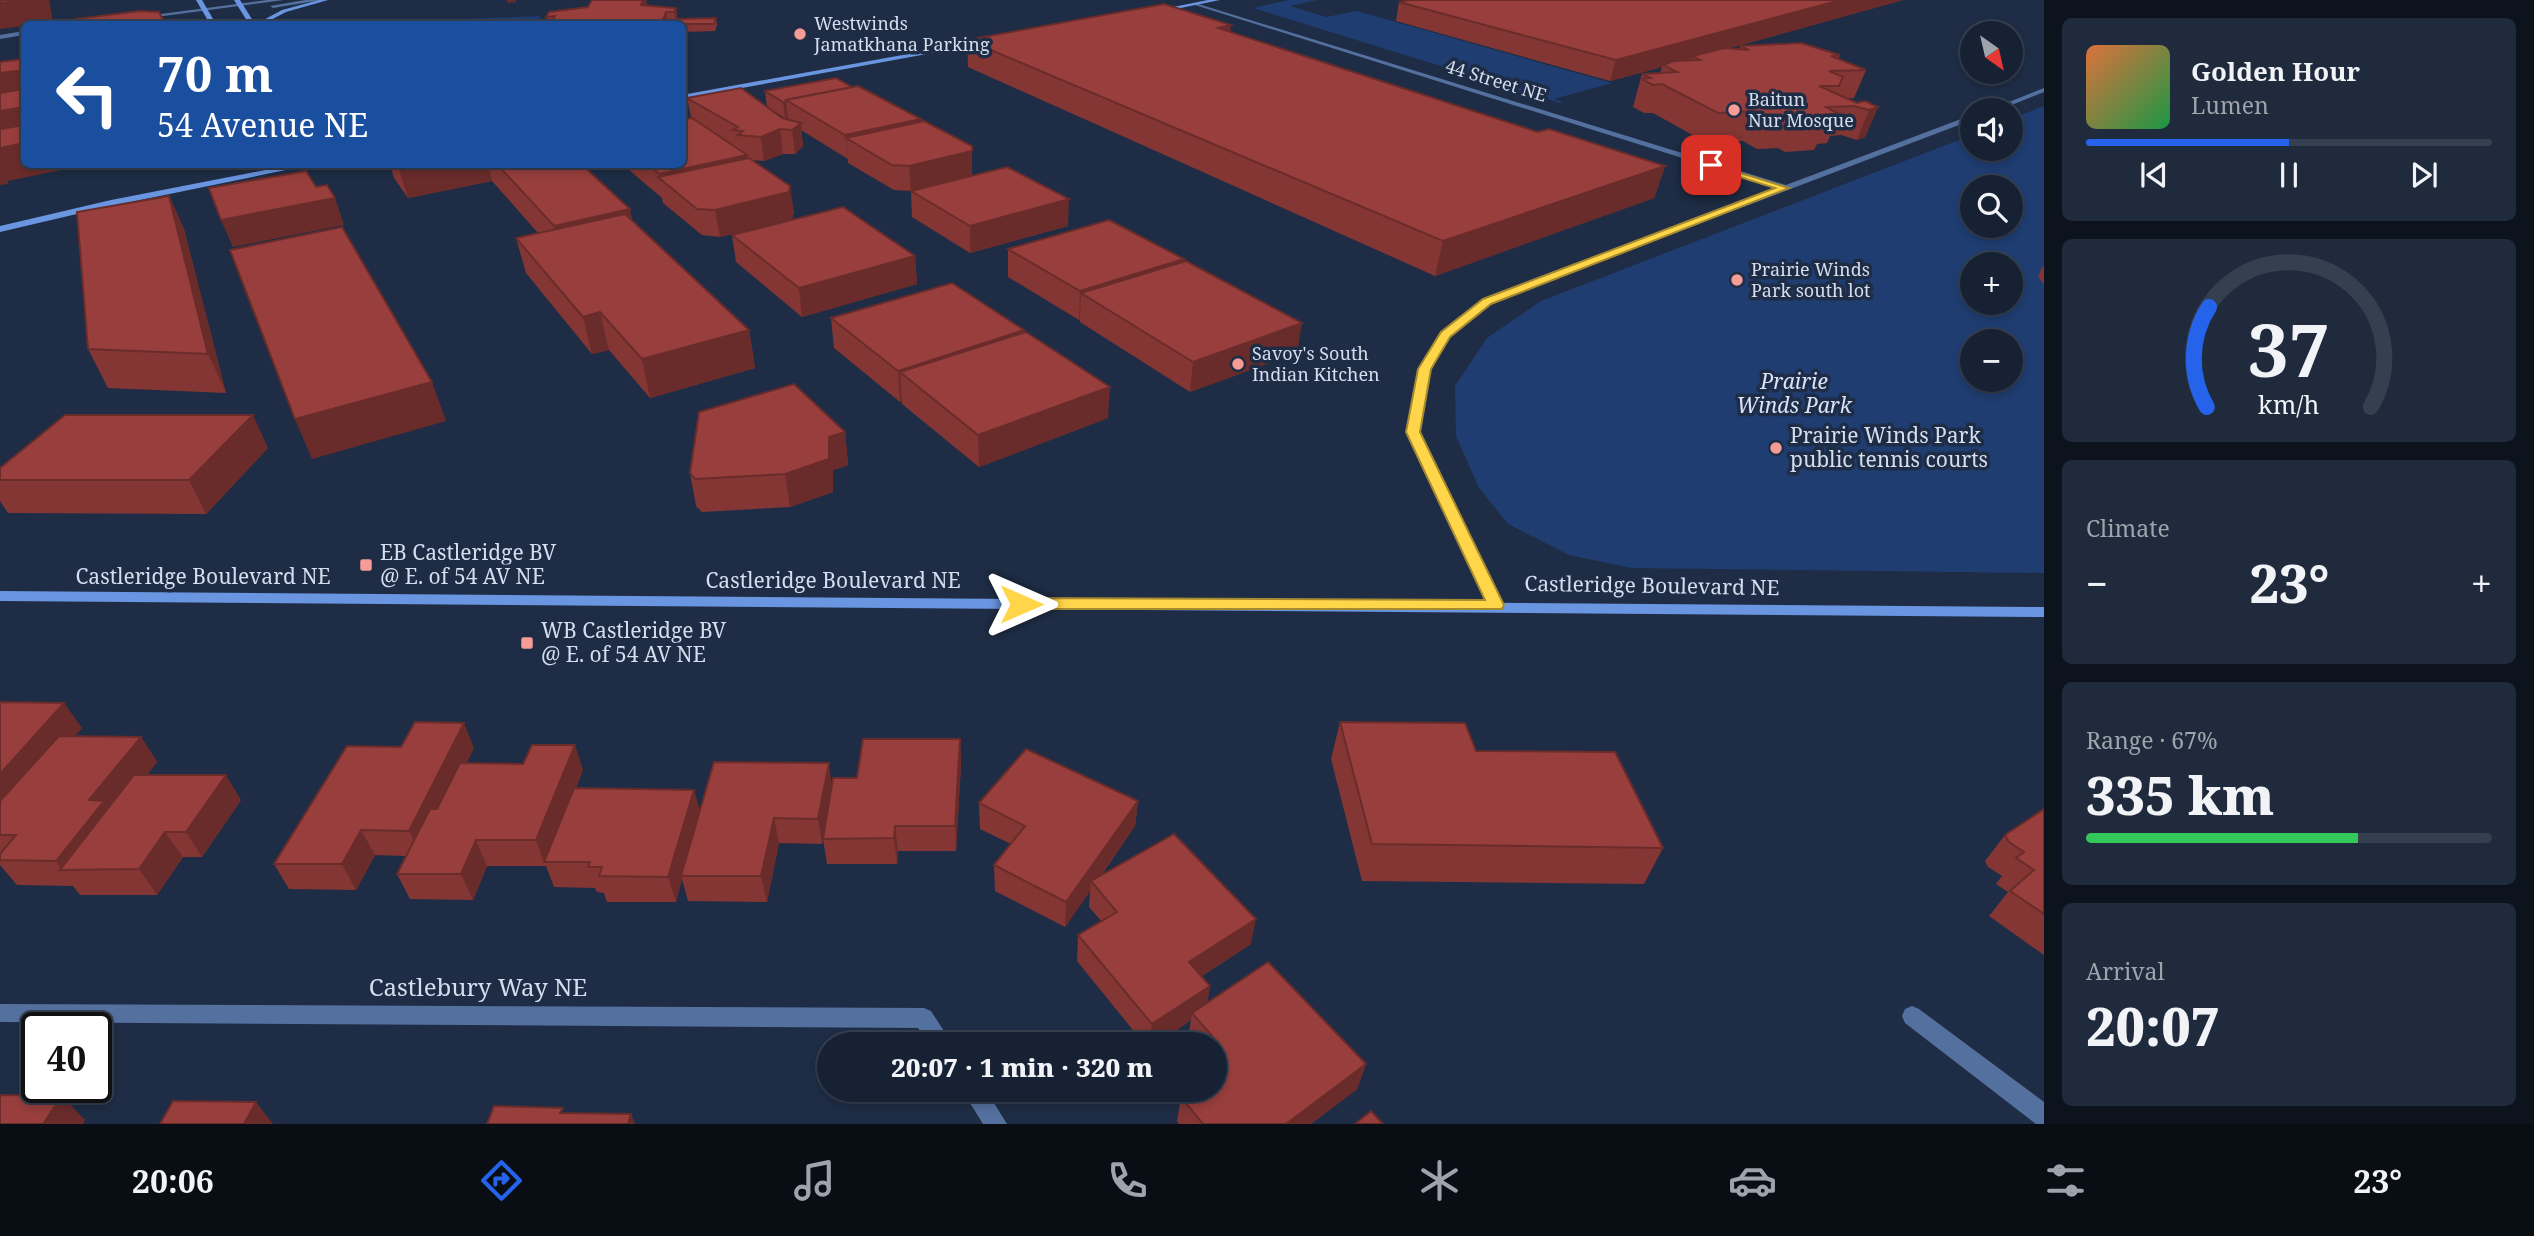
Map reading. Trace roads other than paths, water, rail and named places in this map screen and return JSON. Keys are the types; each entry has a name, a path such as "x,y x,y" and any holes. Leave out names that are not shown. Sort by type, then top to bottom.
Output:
{"street":[{"path":"199,0 211,21"},
{"path":"135,21 281,0"},
{"path":"240,5 318,0"},
{"path":"265,21 284,11 325,0"},
{"path":"1142,14 1217,0"},
{"name":"44 Street NE","path":"1197,4 1785,188"},
{"path":"240,5 250,21"},
{"path":"686,96 992,41"},
{"path":"2023,98 2044,90"},
{"path":"1496,605 1413,432 1425,369 1446,334 1487,302 1960,122"},
{"path":"0,229 111,203 290,168"},
{"name":"Castleridge Boulevard NE","path":"0,596 1496,605 2044,612"},
{"name":"Castlebury Way NE","path":"0,1013 924,1018 933,1032"},
{"path":"1912,1016 2044,1116"},
{"path":"981,1102 996,1124"}],"place":[{"name":"Westwinds Jamatkhana Parking","path":"800,34"},
{"name":"Baitun Nur Mosque","path":"1734,110"},
{"name":"Prairie Winds Park south lot","path":"1737,280"},
{"name":"Savoy's South Indian Kitchen","path":"1238,364"},
{"name":"Prairie Winds Park public tennis courts","path":"1776,448"},
{"name":"EB Castleridge BV @ E. of 54 AV NE","path":"366,565"},
{"name":"WB Castleridge BV @ E. of 54 AV NE","path":"527,643"}],"park label":[{"name":"Prairie Winds Park","path":"1794,394"}]}
